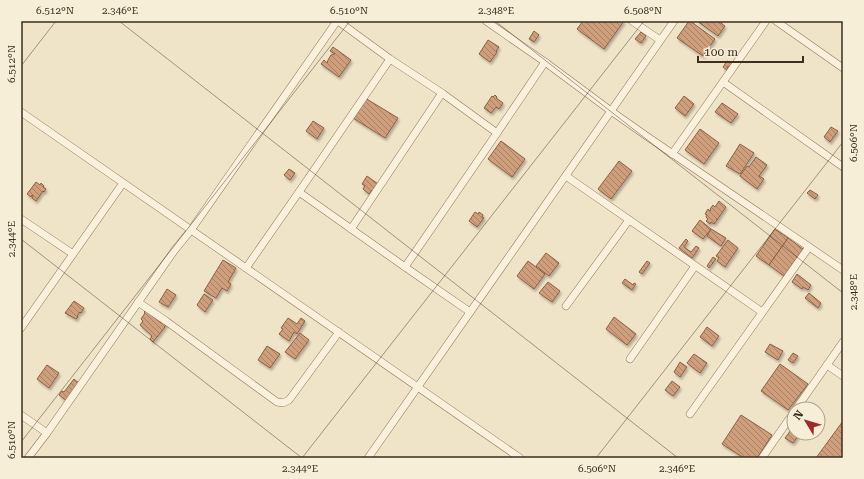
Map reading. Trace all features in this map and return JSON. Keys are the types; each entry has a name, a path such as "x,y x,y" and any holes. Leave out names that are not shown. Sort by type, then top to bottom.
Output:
{"street":[{"path":"28,458 338,21 497,133"},
{"path":"486,21 672,154 843,270"},
{"path":"632,21 660,40"},
{"path":"368,458 674,21"},
{"path":"672,154 766,21"},
{"path":"776,21 843,68"},
{"path":"246,268 390,59"},
{"path":"405,267 544,62"},
{"path":"723,82 843,168"},
{"path":"351,229 442,93"},
{"path":"21,112 520,458"},
{"path":"566,176 762,312"},
{"path":"21,328 123,183"},
{"path":"299,192 470,312"},
{"path":"21,220 73,254"},
{"path":"566,306 629,220"},
{"path":"690,414 809,247"},
{"path":"630,359 695,266"},
{"path":"138,302 277,402 283,403 289,400 339,332"},
{"path":"802,401 843,342"},
{"path":"827,365 843,376"},
{"path":"21,415 47,433"},
{"path":"762,458 786,424"}],"building":[{"path":"583,21 624,21 604,49 577,29"},
{"path":"689,21 715,39 703,56 677,38"},
{"path":"697,21 718,21 725,26 718,36"},
{"path":"534,31 539,35 534,42 529,39"},
{"path":"641,32 646,36 641,43 635,39"},
{"path":"488,40 499,47 490,62 479,54"},
{"path":"333,47 351,60 339,77 321,64 324,60 327,63 331,55 335,54 330,51"},
{"path":"727,61 732,63 730,67 728,66 727,70 723,67"},
{"path":"495,95 497,97 496,98 503,103 499,109 496,107 491,113 484,108 492,96 493,97"},
{"path":"684,96 694,104 685,116 675,108"},
{"path":"365,98 398,118 385,138 353,118"},
{"path":"722,103 738,114 731,123 715,112"},
{"path":"313,121 324,128 317,139 306,131"},
{"path":"831,127 838,131 830,142 824,137"},
{"path":"700,129 719,143 704,164 685,150"},
{"path":"501,141 525,159 512,177 488,159"},
{"path":"740,144 754,153 740,174 726,166"},
{"path":"756,157 767,165 759,176 764,179 757,189 740,176"},
{"path":"619,161 632,171 611,199 598,189"},
{"path":"289,169 295,173 290,180 284,175"},
{"path":"367,176 378,184 369,194 363,189 365,186 362,184"},
{"path":"36,182 40,185 41,183 46,189 36,201 32,198 32,195 31,197 27,194"},
{"path":"810,190 818,195 815,199 807,193"},
{"path":"719,201 726,207 714,224 711,222 710,224 706,221 708,219 706,217 707,215 705,214 708,209 710,211 711,210 710,209 713,205 715,207"},
{"path":"475,212 478,214 479,212 484,218 477,227 469,221"},
{"path":"700,220 711,229 703,239 692,231"},
{"path":"711,229 726,238 721,246 707,236"},
{"path":"775,229 788,238 769,265 756,256"},
{"path":"788,238 803,249 784,276 769,265"},
{"path":"686,239 688,241 684,247 691,252 696,246 699,248 692,258 679,248"},
{"path":"728,240 738,248 725,267 717,261 719,258 716,256"},
{"path":"546,253 559,263 549,276 536,266"},
{"path":"713,257 716,259 709,268 707,266"},
{"path":"223,260 236,268 228,282 231,284 227,291 222,288 216,298 204,291"},
{"path":"528,261 545,274 534,289 517,276"},
{"path":"647,261 650,263 642,274 639,272"},
{"path":"797,274 811,285 808,290 803,287 802,289 792,282"},
{"path":"625,279 633,285 634,283 636,284 632,290 622,283"},
{"path":"548,282 560,291 552,302 539,293"},
{"path":"167,289 176,295 168,307 159,302"},
{"path":"809,293 821,303 818,308 805,298"},
{"path":"204,294 213,300 205,312 197,305"},
{"path":"74,301 84,308 76,319 65,313"},
{"path":"147,309 149,313 161,323 163,320 168,323 153,342 150,339 152,336 140,325 143,321 141,319 145,313 144,312"},
{"path":"614,317 636,334 627,345 606,329"},
{"path":"288,318 297,324 301,318 305,321 297,334 294,332 289,341 279,334"},
{"path":"707,327 719,336 712,346 700,337"},
{"path":"300,333 309,340 295,359 285,352"},
{"path":"770,344 783,351 778,360 765,352"},
{"path":"267,346 280,354 270,368 258,360"},
{"path":"793,353 798,356 793,363 788,360"},
{"path":"694,354 707,363 700,373 687,363"},
{"path":"680,362 687,367 680,377 674,372"},
{"path":"780,364 808,384 795,401 786,401 786,409 761,391"},
{"path":"47,365 59,373 49,388 37,379"},
{"path":"74,379 80,384 67,401 59,395 62,391 64,392"},
{"path":"672,381 680,387 673,396 665,390"},
{"path":"741,415 772,435 757,458 744,458 722,444"},
{"path":"843,421 843,458 816,458"}]}
